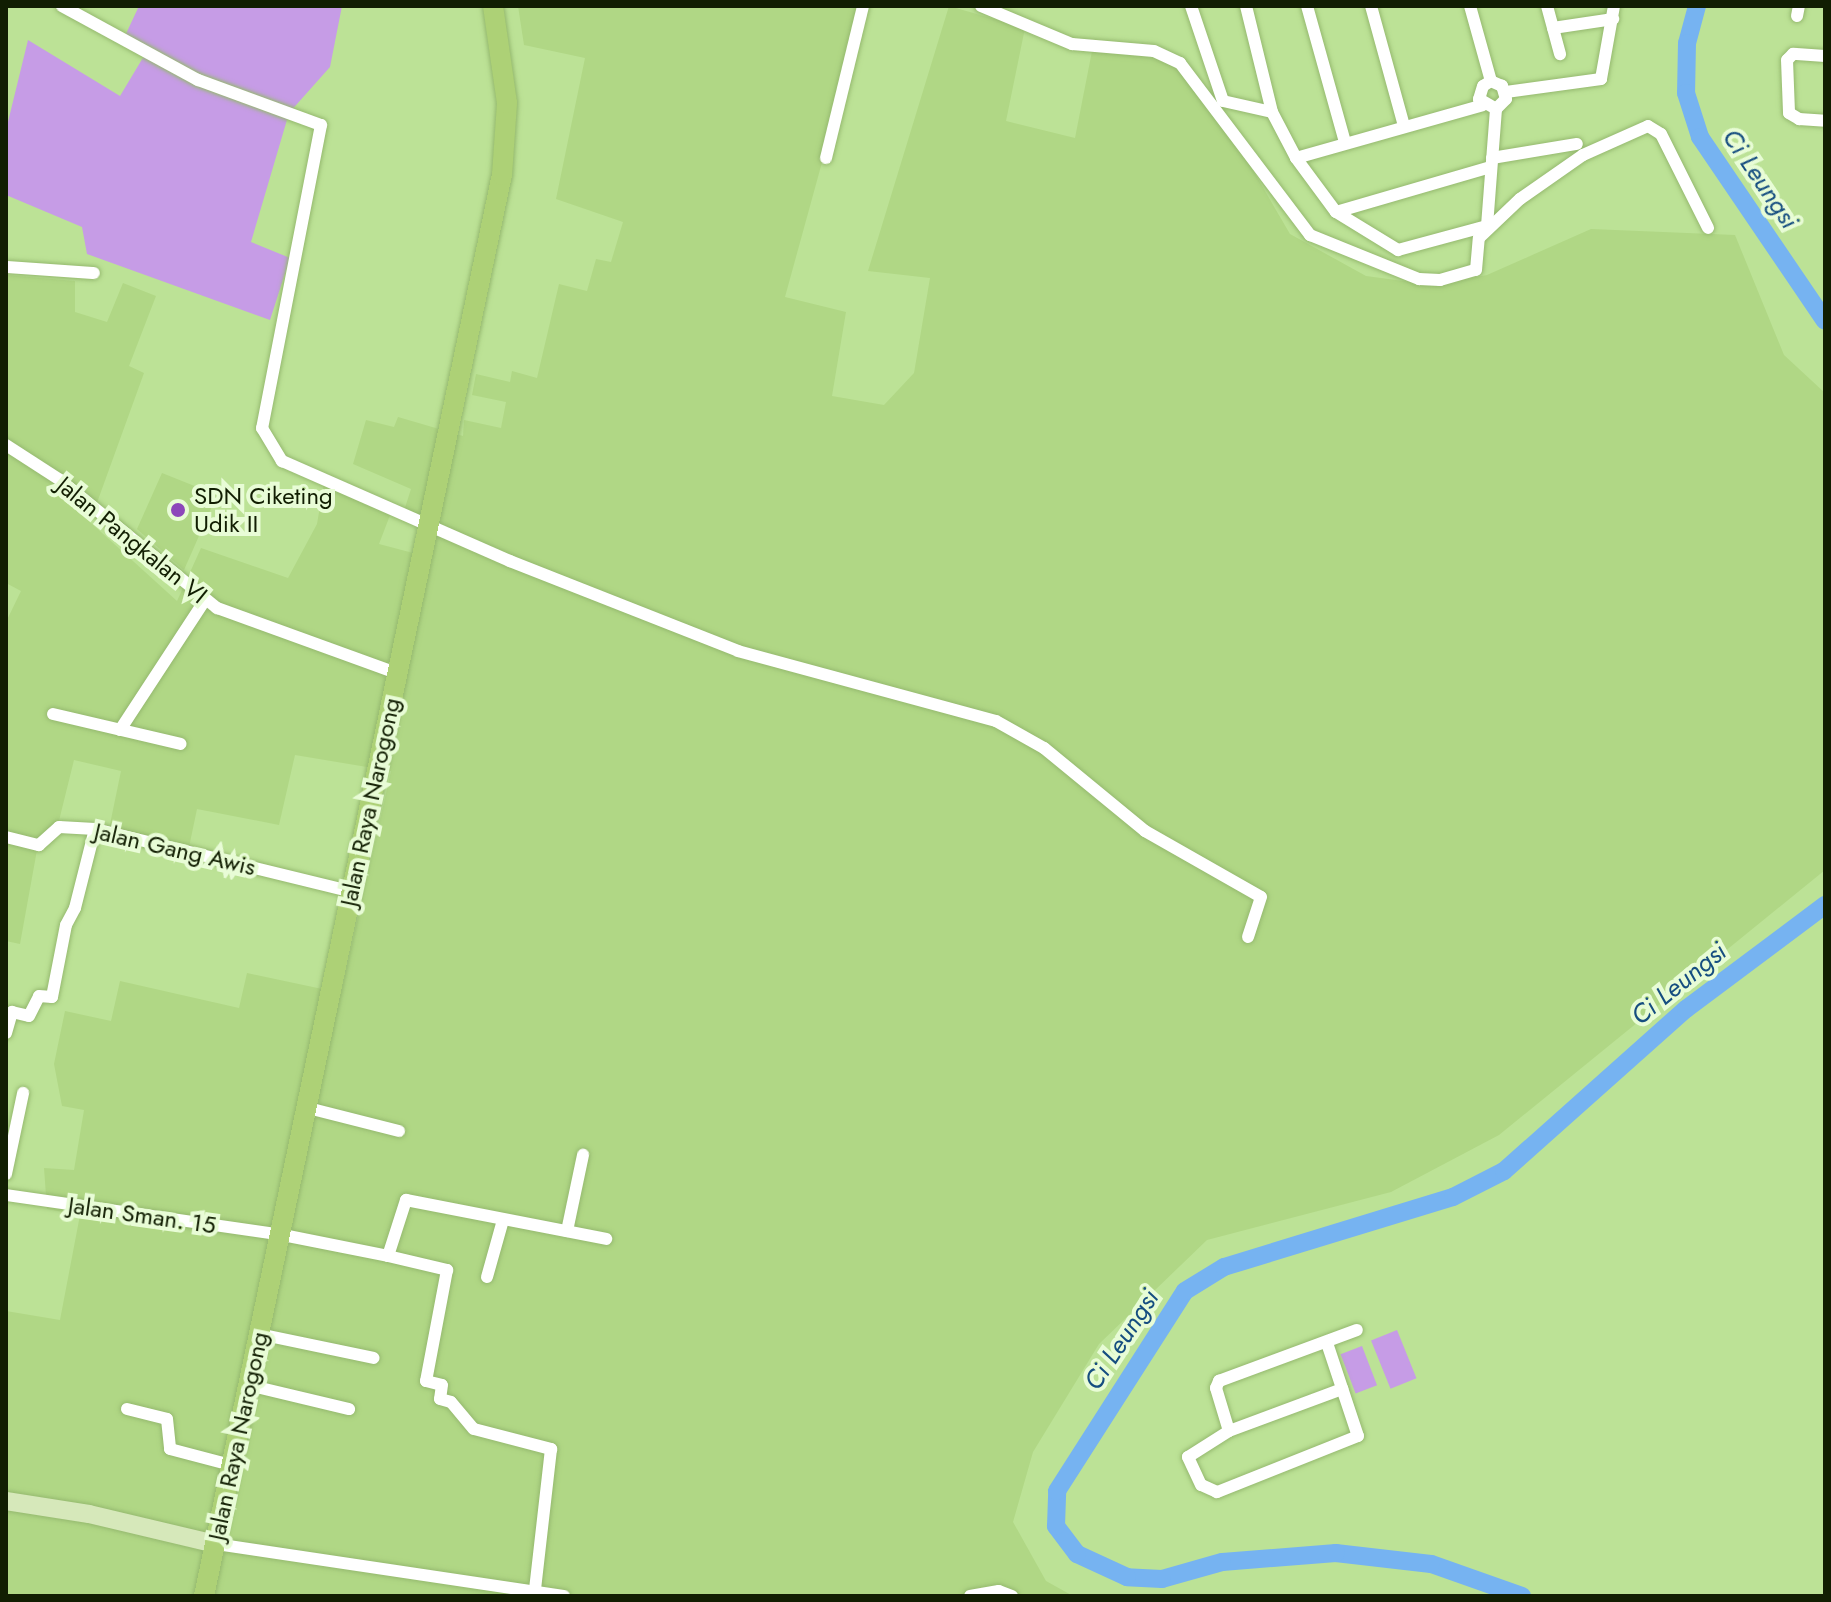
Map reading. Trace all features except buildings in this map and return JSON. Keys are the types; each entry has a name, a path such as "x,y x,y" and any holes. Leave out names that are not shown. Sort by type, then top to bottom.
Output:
{"main road":[{"name":"Jalan Raya Narogong","path":"204,1596 503,164 507,103 493,6"}],"street":[{"path":"62,6 198,80 321,125 262,428 282,461 427,526 738,651 996,721 1044,748 1145,831 1261,897 1248,937"},
{"path":"826,158 863,6"},
{"path":"981,6 1072,44 1154,51 1180,63 1310,235 1419,279 1471,273 1478,266 1479,238 1520,199 1583,155 1648,126 1661,134 1708,228"},
{"path":"1191,6 1223,101 1272,112"},
{"path":"1246,6 1272,112 1296,158 1336,212 1400,251 1479,231 1488,222 1496,109 1506,92"},
{"path":"1307,6 1345,142"},
{"path":"1371,6 1404,126"},
{"path":"1470,6 1491,81 1506,92 1601,79 1614,10 1553,28"},
{"path":"1547,6 1560,54"},
{"path":"1825,56 1793,54 1787,60 1789,113 1799,119 1825,121"},
{"path":"1483,105 1479,92 1491,81"},
{"path":"1296,158 1483,105 1496,109"},
{"path":"1336,212 1492,163 1577,144"},
{"path":"6,267 94,273"},
{"name":"Jalan Pangkalan VI","path":"6,445 60,480 205,600 300,641 397,673"},
{"path":"120,730 205,600"},
{"path":"53,714 181,744"},
{"name":"Jalan Gang Awis","path":"6,837 39,845 59,827 95,829 256,862 350,891"},
{"path":"6,1033 12,1012 29,1016 39,996 52,997 66,925 75,908 95,829"},
{"path":"6,1174 10,1113 23,1093"},
{"path":"304,1107 399,1131"},
{"path":"567,1231 583,1155"},
{"name":"Jalan Sman. 15","path":"6,1195 278,1234 447,1270 426,1381 442,1385 440,1399 451,1402 474,1429 551,1449 535,1590"},
{"path":"388,1256 406,1200 606,1239"},
{"path":"487,1277 503,1220"},
{"path":"1229,1431 1216,1388 1219,1381 1357,1330"},
{"path":"259,1334 374,1358"},
{"path":"1327,1343 1342,1389 1357,1437 1217,1492 1207,1491 1188,1457 1229,1431 1342,1389"},
{"path":"248,1385 349,1409"},
{"path":"127,1409 167,1419 170,1449 231,1465"},
{"path":"6,1501 89,1514 216,1544 564,1596"},
{"path":"970,1596 999,1591 1012,1596"}],"shaded area":[{"path":"139,6 342,6 330,67 289,113 251,242 290,258 270,320 87,254 82,227 6,195 6,130 28,40 120,96 144,56 124,38"},
{"path":"518,6 865,6 785,297 846,312 832,396 884,405 914,373 930,278 868,271 949,6 1025,28 1006,121 1075,138 1093,46 1177,63 1205,88 1290,234 1366,276 1433,285 1487,275 1591,229 1735,235 1784,355 1825,393 1825,870 1499,1135 1391,1192 1207,1240 1099,1344 1033,1452 1013,1522 1046,1581 1073,1596 6,1596 6,1311 60,1320 80,1215 47,1209 44,1168 74,1170 84,1110 62,1106 54,1064 65,1011 111,1021 120,981 239,1008 247,973 341,993 391,771 295,755 279,825 197,809 188,852 108,834 121,771 74,760 54,841 37,850 20,944 6,941 6,622 21,591 6,583 6,275 75,281 75,312 107,322 123,283 156,296 129,366 144,373 90,522 177,601 201,548 288,578 317,524 324,483 392,510 379,544 413,553 420,524 403,514 411,489 353,464 366,420 394,427 398,417 463,436 464,420 501,428 506,402 472,395 476,374 510,382 512,371 537,378 559,284 587,291 596,259 611,262 623,222 556,199 585,58 524,45"},
{"name":"SDN Ciketing Udik II","path":"162,473 217,495 184,570 137,529"},
{"path":"1397,1330 1416,1378 1391,1389 1371,1340"},
{"path":"1362,1346 1377,1385 1356,1393 1341,1354"}],"waterway":[{"name":"Ci Leungsi","path":"1697,6 1687,43 1686,93 1700,137 1825,321"},
{"name":"Ci Leungsi","path":"1522,1596 1431,1564 1336,1553 1222,1562 1162,1579 1127,1577 1077,1554 1056,1526 1057,1491 1185,1291 1224,1267 1453,1197 1504,1171 1686,1009 1825,905"}],"place":[{"name":"SDN Ciketing Udik II","path":"178,510"}]}
